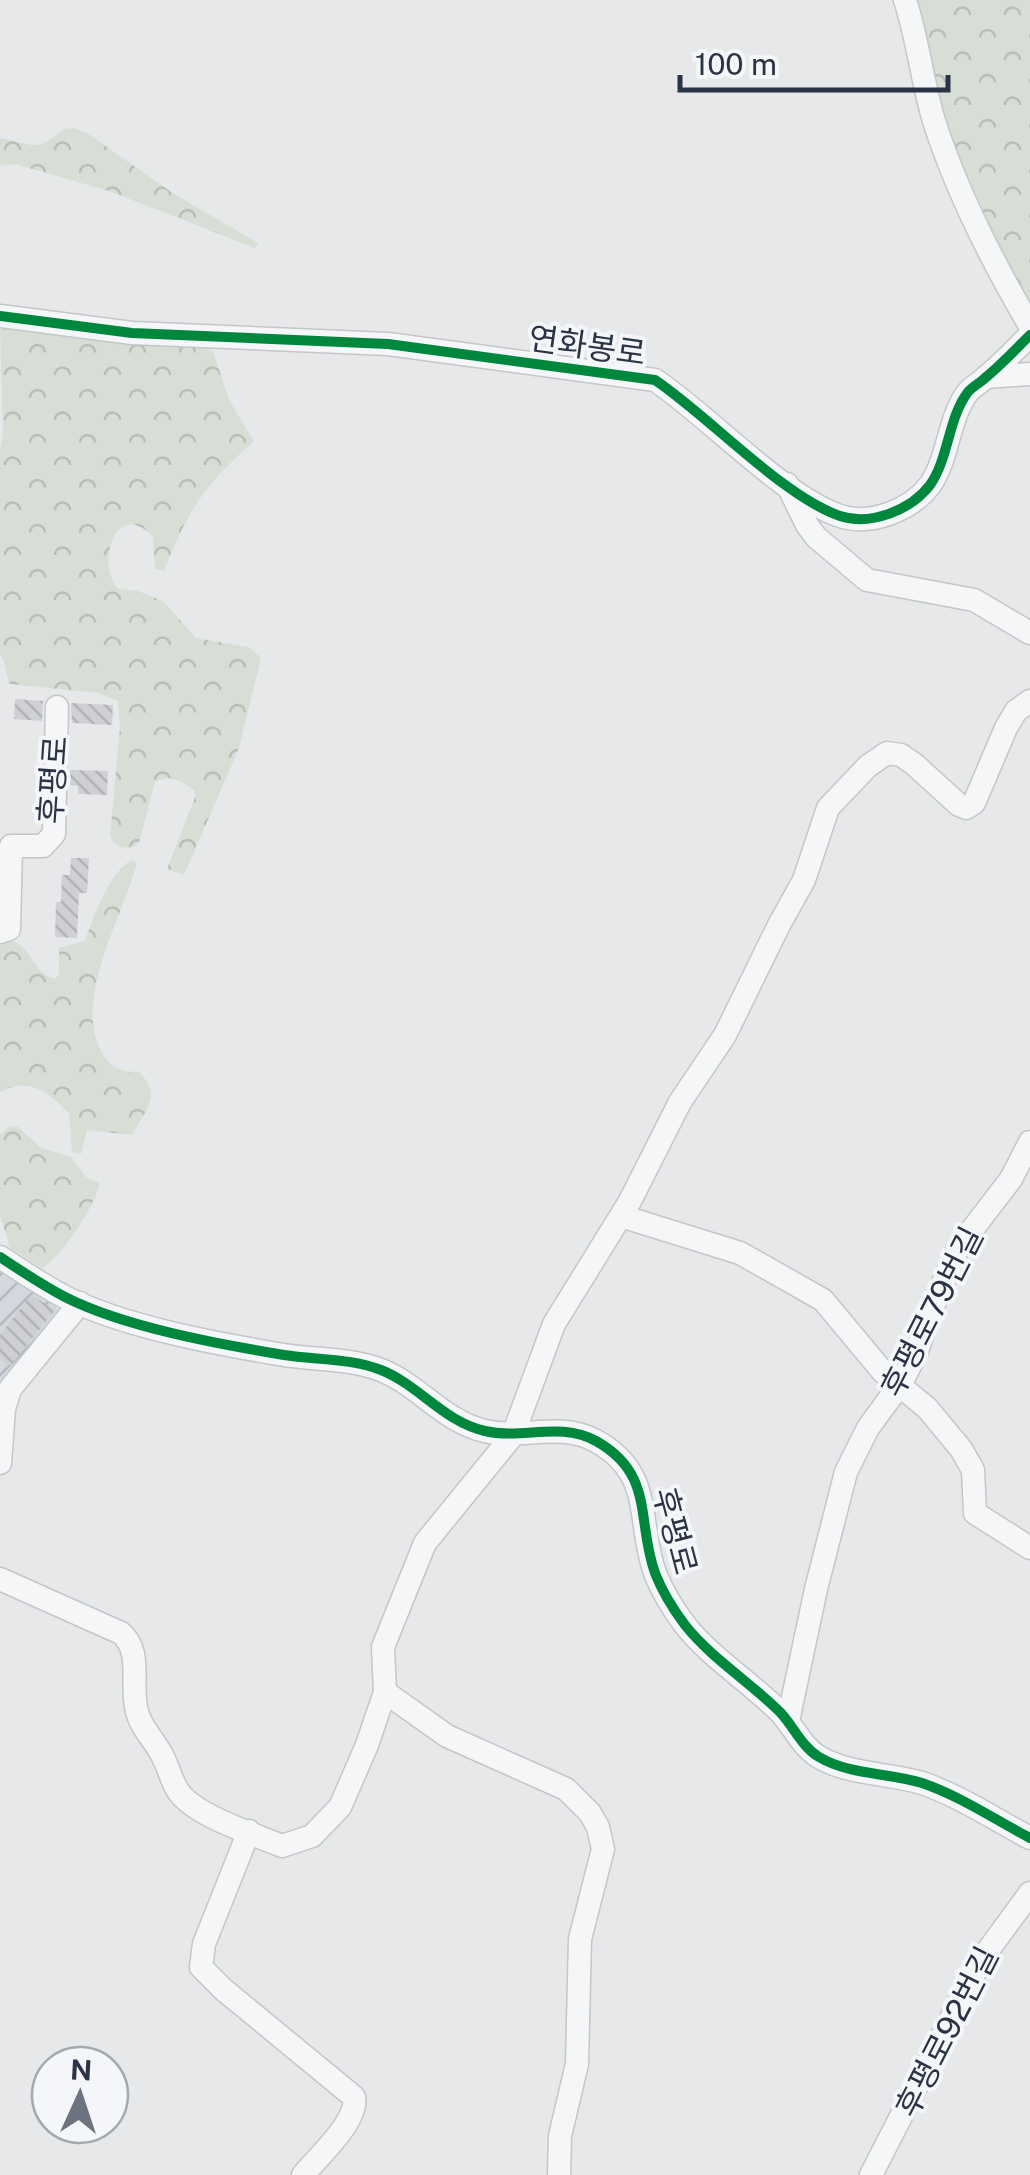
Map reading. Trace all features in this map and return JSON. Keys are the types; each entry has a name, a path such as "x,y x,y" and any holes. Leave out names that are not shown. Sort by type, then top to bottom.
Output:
{"street":[{"path":"905,0 934,121 958,184 994,265 1030,326"},
{"name":"연화봉로","path":"0,316 132,334 388,344 655,380 690,403 814,503 857,520 876,518 901,508 930,484 968,392 1030,336"},
{"path":"986,377 1030,374"},
{"path":"787,483 806,525 867,580 974,600 1030,633"},
{"path":"0,1579 129,1640 136,1710 179,1792 192,1804 282,1846 312,1836 328,1823 351,1785 385,1692 383,1647 425,1543 513,1435 554,1324 621,1216 680,1102 725,1035 804,880 828,808 840,792 888,753 901,754 966,808 974,803 1016,711 1030,701"},
{"name":"후평로","path":"0,932 8,928 11,846 43,846 54,834 58,706"},
{"name":"후평로79번길","path":"788,1721 846,1472 868,1428 901,1383 916,1354 958,1248 1010,1180 1030,1142"},
{"path":"621,1216 740,1253 823,1300 883,1372 928,1408 961,1448 973,1470 976,1513 1030,1548"},
{"name":"후평로","path":"0,1257 80,1303 180,1333 382,1370 462,1424 513,1435 548,1429 573,1432 608,1448 636,1481 654,1572 668,1602 687,1628 788,1721 805,1746 833,1764 893,1775 944,1791 1030,1838"},
{"path":"0,1463 4,1409 10,1389 80,1303"},
{"path":"385,1692 447,1736 566,1788 579,1798 598,1827 603,1850 580,1939 577,2064 560,2136 560,2175"},
{"path":"248,1832 200,1956 207,1976 354,2098 356,2106 350,2119 303,2175"},
{"name":"후평로92번길","path":"871,2175 980,1960 1030,1893"}],"shaded area":[{"path":"0,1266 46,1294 58,1309 49,1330 0,1389"}],"green space":[{"path":"911,0 1030,0 1030,310 997,258 946,136"},
{"path":"74,128 258,243 255,248 109,191 15,164 0,166 0,138 35,145 47,142 64,129"},
{"path":"0,327 213,351 229,400 254,441 200,499 164,571 155,569 153,537 139,526 128,524 119,530 109,553 112,580 119,589 138,591 163,601 196,638 248,647 261,658 239,748 184,875 167,869 195,797 195,791 181,782 165,778 155,782 139,843 123,847 110,836 120,727 118,701 98,693 10,684 8,680 0,655"},
{"path":"131,860 137,863 96,983 94,1030 108,1061 122,1070 139,1072 151,1096 132,1135 87,1130 81,1154 72,1152 69,1113 53,1099 29,1086 0,1092 0,941 18,944 46,976 55,979 59,974 59,948 85,941 109,885"},
{"path":"10,1126 18,1127 41,1148 71,1157 86,1177 99,1183 77,1229 42,1268 10,1248 0,1215 0,1135"}],"building":[{"path":"15,699 43,701 42,721 14,719"},
{"path":"71,703 113,705 112,725 72,723"},
{"path":"70,770 108,771 107,795 78,794 78,786 70,785"},
{"path":"71,858 89,858 87,893 79,893 77,938 55,937 56,902 61,902 62,875 70,875"},
{"path":"31,1295 55,1310 10,1366 0,1359 0,1335"}],"cycle path":[{"path":"0,316 132,333 388,344 655,380 794,492 852,519 889,514 922,494 941,463 961,402 1030,335"},
{"path":"0,1257 65,1297 115,1317 230,1346 369,1366 395,1377 457,1420 485,1431 568,1432 596,1441 615,1454 636,1483 655,1573 681,1619 695,1637 780,1712 813,1753 843,1767 936,1788 1030,1838"}]}
